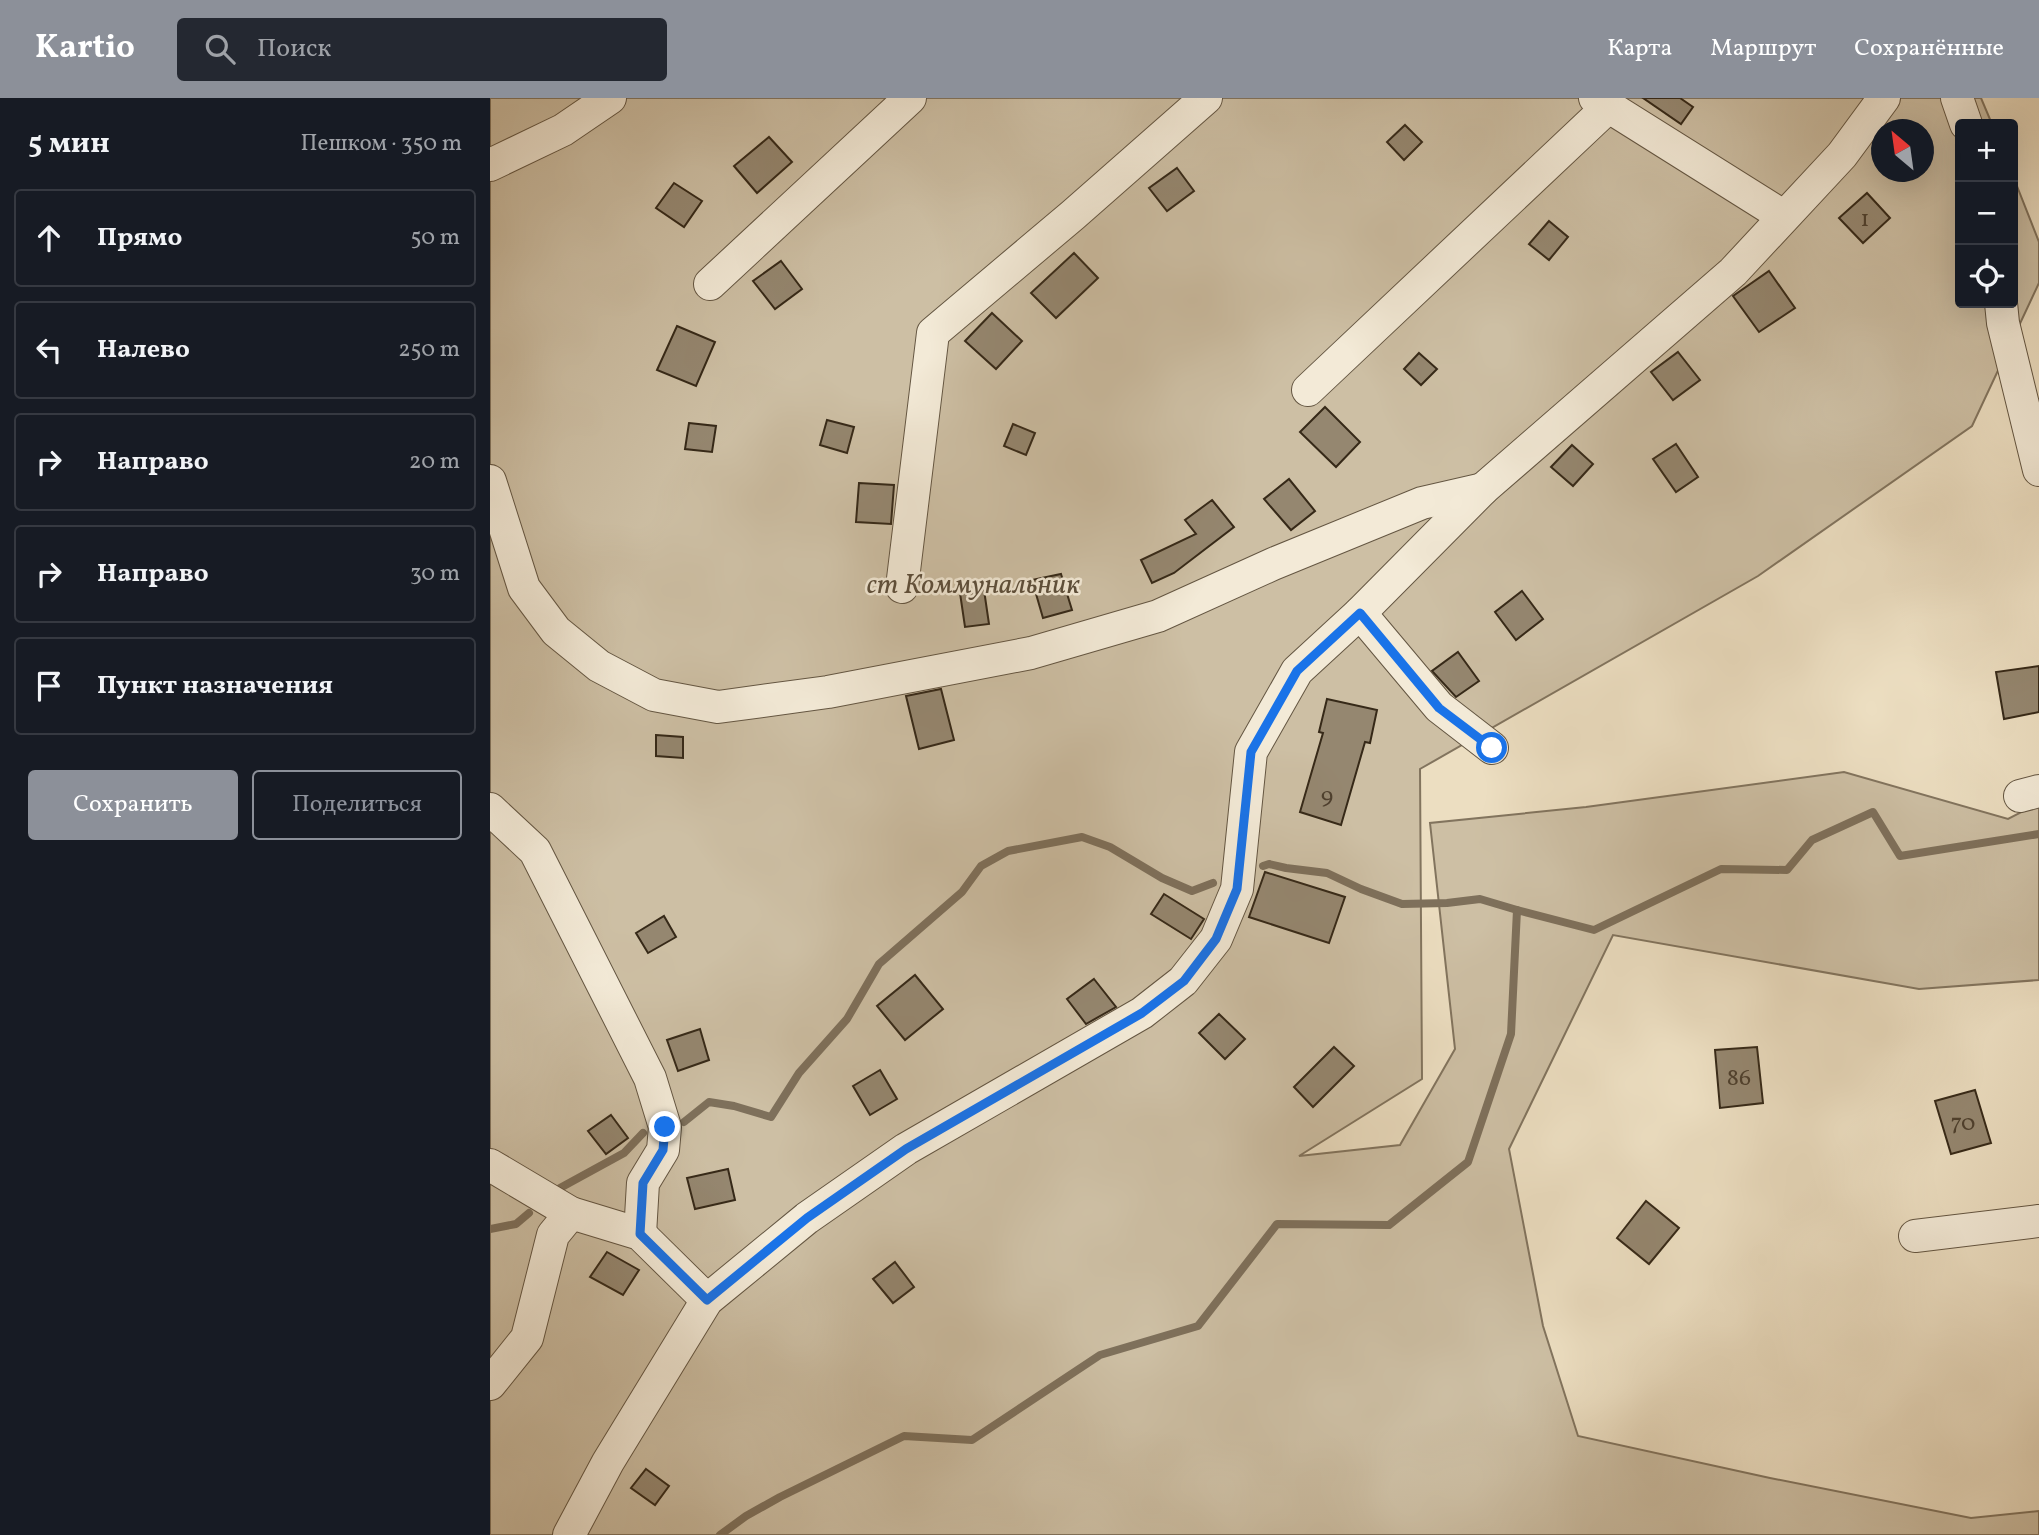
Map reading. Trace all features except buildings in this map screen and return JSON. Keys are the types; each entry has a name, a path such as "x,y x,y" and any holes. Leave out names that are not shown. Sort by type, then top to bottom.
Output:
{"street":[{"path":"490,165 562,130 610,98"},
{"path":"710,284 910,98"},
{"path":"902,587 933,333 1206,98"},
{"path":"569,1535 608,1462 707,1300 807,1218 906,1149 1142,1013 1184,981 1216,939 1237,889 1251,752 1297,671 1360,613 1483,489 1733,272 1842,155 1884,98"},
{"path":"1957,98 1964,119"},
{"path":"1308,390 1601,103 1783,216"},
{"path":"2002,308 2039,470"},
{"path":"490,481 495,508 524,588 556,631 599,666 654,695 718,707 828,692 1031,653 1158,616 1273,564 1422,503 1483,489"},
{"path":"1360,613 1439,708 1492,748"},
{"path":"490,809 535,851 650,1078 665,1127 663,1150 643,1183 640,1234"},
{"path":"490,1165 570,1213 640,1234 707,1300"},
{"path":"490,1384 527,1338 553,1235 570,1213"},
{"path":"1915,1236 2039,1221"}],"green space":[{"name":"ст Коммунальник","path":"490,98 1981,98 1990,119 1955,119 1955,308 2018,308 2018,189 2039,242 2039,283 1972,426 1758,576 1420,769 1422,1079 1299,1156 1400,1145 1455,1049 1430,823 1586,807 1844,772 2008,819 2039,803 2039,980 1919,989 1613,935 1509,1149 1543,1326 1578,1436 1971,1518 2039,1511 2039,1535 490,1535"}],"waterway":[{"path":"720,1535 746,1516 780,1497 904,1436 972,1440 1100,1355 1198,1326 1277,1224 1389,1225 1468,1162 1511,1034 1517,910 1594,930 1721,869 1787,870 1812,840 1873,812 1900,856 2039,834"},
{"path":"684,1122 709,1102 771,1117 799,1073 847,1019 879,964 962,892 981,866 1008,851 1082,837 1110,847 1162,878 1192,891 1213,883"},
{"path":"1263,866 1269,864 1327,873 1402,904 1480,899 1517,910"},
{"path":"560,1188 624,1153 643,1133"},
{"path":"490,1229 516,1224 529,1213"}],"route":[{"path":"665,1127 663,1150 643,1183 640,1234 707,1300 807,1218 906,1149 1142,1013 1184,981 1216,939 1237,889 1251,752 1297,671 1360,613 1439,708 1492,748"}]}
